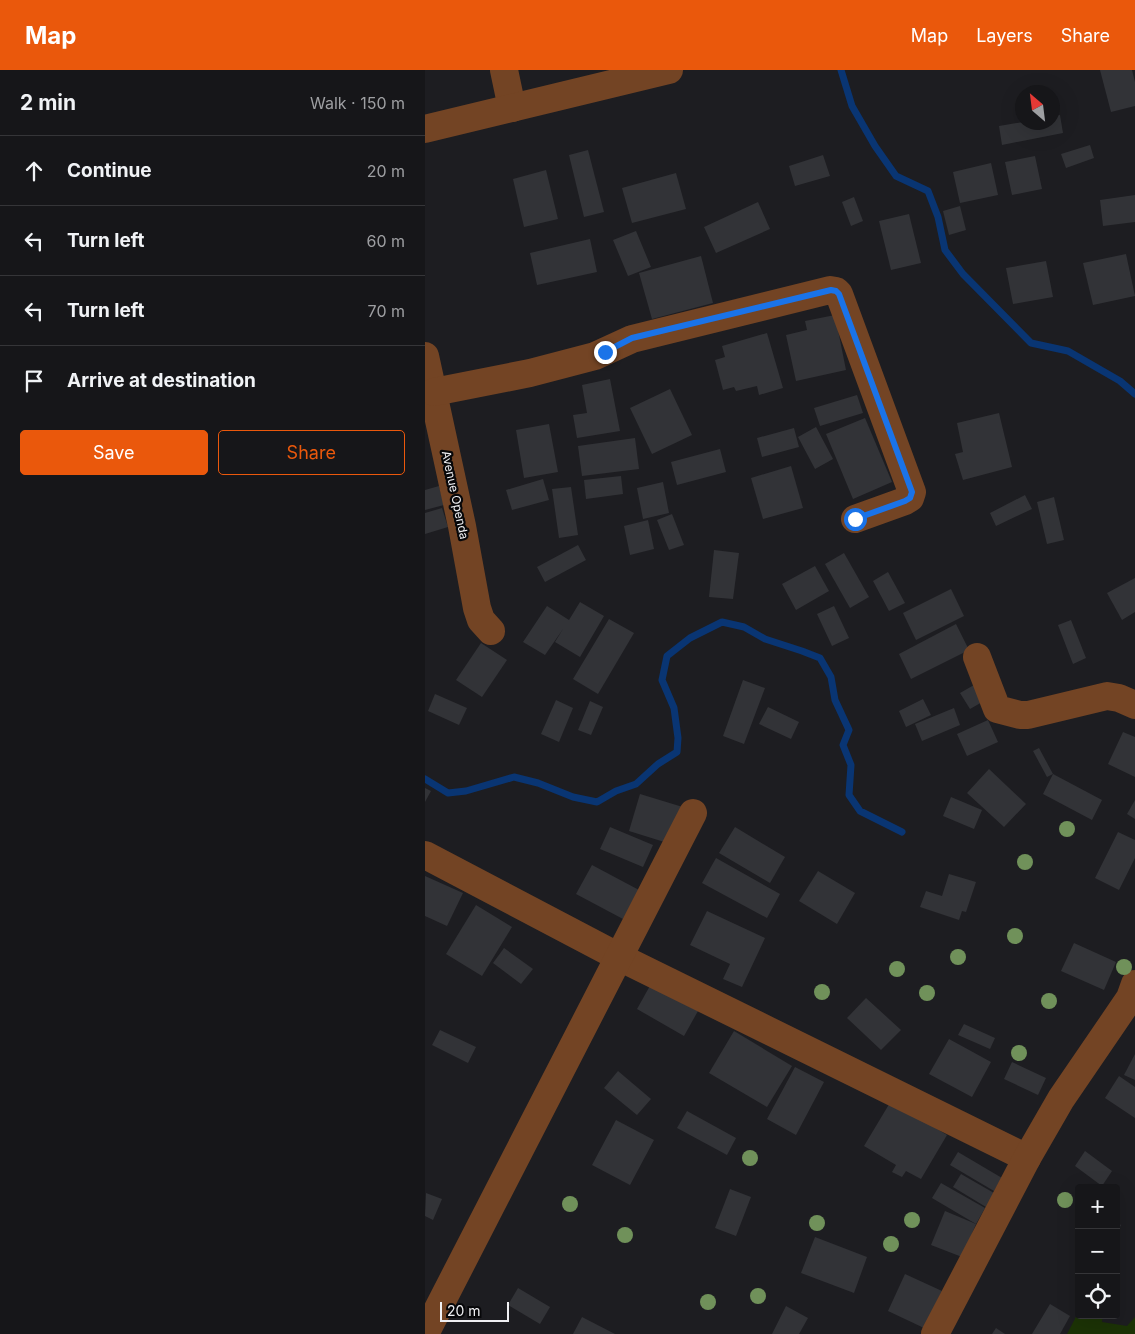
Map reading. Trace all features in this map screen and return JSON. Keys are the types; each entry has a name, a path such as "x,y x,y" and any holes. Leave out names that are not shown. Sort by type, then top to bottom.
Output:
{"street":[{"path":"504,70 512,108"},
{"path":"425,129 669,70"},
{"path":"434,392 530,373 595,356 632,338 831,290 836,291 839,294 912,492 910,498 905,501 855,519"},
{"name":"Avenue Openda","path":"425,356 434,392 477,608 481,620 491,631"},
{"path":"977,657 997,708 1020,715 1028,715 1107,696 1119,698 1135,705"},
{"path":"425,1334 693,813"},
{"path":"425,855 619,957 1027,1158"},
{"path":"935,1334 1027,1158 1069,1086 1130,998 1135,984"}],"green space":[{"path":"1135,1317 1135,1334 1067,1334 1075,1319 1102,1319 1102,1322 1127,1326"}],"building":[{"path":"1100,70 1132,70 1135,82 1135,106 1111,112"},
{"path":"1060,115 1063,133 1002,145 999,126 1015,123 1015,130 1060,130"},
{"path":"1090,145 1094,158 1066,168 1061,154"},
{"path":"588,150 604,212 584,217 569,155"},
{"path":"823,155 830,176 795,186 789,166"},
{"path":"1035,156 1042,189 1012,195 1005,162"},
{"path":"991,163 998,195 960,203 953,172"},
{"path":"546,170 558,219 524,227 513,179"},
{"path":"676,173 686,209 632,223 622,188"},
{"path":"1135,195 1135,222 1103,226 1100,200"},
{"path":"854,197 863,221 851,226 842,202"},
{"path":"758,202 770,229 716,253 704,227"},
{"path":"960,206 966,230 949,235 943,211"},
{"path":"909,214 921,263 891,270 879,221"},
{"path":"636,231 651,267 628,276 613,240"},
{"path":"590,239 597,272 537,285 530,253"},
{"path":"1126,254 1135,296 1093,305 1083,263"},
{"path":"701,256 713,303 652,319 639,273"},
{"path":"1046,261 1053,297 1013,304 1006,268"},
{"path":"835,315 846,370 796,381 786,335 807,330 805,321"},
{"path":"767,333 783,388 759,395 757,386 736,391 734,387 723,390 715,360 725,357 722,346"},
{"path":"610,379 620,431 577,438 573,415 587,413 582,385"},
{"path":"670,389 692,435 652,454 630,408"},
{"path":"857,395 863,413 820,426 814,408"},
{"path":"999,413 1012,467 963,480 955,454 963,452 957,423"},
{"path":"865,418 892,482 853,499 826,434"},
{"path":"549,424 558,472 524,478 516,430"},
{"path":"816,427 833,459 815,469 798,437"},
{"path":"794,428 799,447 762,457 757,438"},
{"path":"635,438 639,469 582,476 578,446"},
{"path":"720,449 726,472 677,485 671,462"},
{"path":"791,466 803,508 763,519 751,478"},
{"path":"621,476 623,494 586,499 584,480"},
{"path":"543,479 549,500 512,510 506,490"},
{"path":"663,482 669,513 643,519 637,488"},
{"path":"439,486 444,505 425,510 425,490"},
{"path":"571,487 578,535 559,538 552,489"},
{"path":"1025,495 1032,509 996,526 990,513"},
{"path":"1054,497 1064,540 1047,544 1037,502"},
{"path":"442,508 448,527 425,534 425,513"},
{"path":"672,514 684,545 669,550 657,520"},
{"path":"648,520 654,549 630,555 624,526"},
{"path":"578,545 586,560 545,582 537,567"},
{"path":"714,550 739,553 733,599 709,597"},
{"path":"844,553 869,597 850,608 825,564"},
{"path":"815,566 829,591 796,610 782,584"},
{"path":"888,572 905,603 889,611 873,581"},
{"path":"1135,578 1135,612 1122,620 1107,593"},
{"path":"951,589 964,616 916,640 903,613"},
{"path":"580,602 604,616 580,657 555,642 563,629 545,655 523,642 547,606 569,620"},
{"path":"834,606 849,638 832,646 817,614"},
{"path":"609,619 634,633 598,694 573,679"},
{"path":"1071,620 1086,658 1073,664 1058,625"},
{"path":"956,624 969,650 911,679 899,654"},
{"path":"481,643 507,660 482,697 456,680"},
{"path":"743,680 765,688 744,744 723,736"},
{"path":"974,685 984,701 970,709 960,693"},
{"path":"435,694 467,708 459,725 428,711"},
{"path":"923,699 931,715 906,727 899,711"},
{"path":"556,700 573,708 559,742 541,734"},
{"path":"590,701 603,707 591,735 578,730"},
{"path":"768,707 799,722 791,739 759,724"},
{"path":"954,708 960,725 922,741 915,724"},
{"path":"988,720 998,742 967,756 957,734"},
{"path":"1123,732 1135,737 1135,777 1108,764"},
{"path":"1039,748 1053,774 1047,777 1033,751"},
{"path":"989,769 1026,804 1004,827 967,793"},
{"path":"1053,774 1102,800 1092,820 1043,794"},
{"path":"425,788 431,791 425,802"},
{"path":"640,794 686,808 674,845 629,831"},
{"path":"951,797 982,810 974,829 943,816"},
{"path":"1135,800 1135,819 1127,814"},
{"path":"610,827 653,845 643,867 600,849"},
{"path":"735,827 785,857 770,883 719,853"},
{"path":"1118,832 1135,840 1135,858 1119,890 1095,878"},
{"path":"716,858 780,894 767,918 702,883"},
{"path":"592,865 639,890 623,919 576,894"},
{"path":"818,871 855,893 837,924 799,901"},
{"path":"949,874 976,882 966,912 962,911 959,920 920,907 926,891 942,896"},
{"path":"425,876 463,893 447,926 425,916"},
{"path":"476,905 512,927 482,976 446,954"},
{"path":"707,911 765,938 742,987 723,979 730,964 690,945"},
{"path":"1074,943 1116,962 1104,990 1061,971"},
{"path":"504,948 533,969 521,984 493,963"},
{"path":"651,984 698,1011 684,1036 637,1009"},
{"path":"866,998 901,1030 881,1050 847,1018"},
{"path":"964,1024 995,1038 990,1049 958,1035"},
{"path":"440,1030 476,1047 468,1063 432,1045"},
{"path":"734,1031 792,1066 767,1107 709,1073"},
{"path":"949,1039 991,1062 972,1097 929,1074"},
{"path":"1135,1054 1135,1080 1124,1075"},
{"path":"1012,1062 1046,1078 1038,1095 1004,1079"},
{"path":"795,1067 824,1082 796,1135 767,1119"},
{"path":"618,1071 651,1099 637,1115 604,1088"},
{"path":"1119,1076 1135,1087 1135,1118 1105,1098"},
{"path":"891,1101 947,1135 921,1179 906,1171 902,1177 892,1172 896,1165 864,1146"},
{"path":"687,1111 736,1138 727,1155 677,1128"},
{"path":"616,1120 654,1140 630,1185 592,1165"},
{"path":"1085,1151 1112,1171 1103,1184 1099,1184 1075,1166"},
{"path":"958,1152 1002,1178 994,1191 950,1165"},
{"path":"961,1174 994,1193 986,1207 953,1187"},
{"path":"941,1183 985,1208 976,1224 932,1198"},
{"path":"730,1189 751,1197 736,1236 715,1228"},
{"path":"426,1193 442,1199 433,1220 425,1216"},
{"path":"945,1211 976,1224 962,1257 931,1245"},
{"path":"815,1237 867,1257 854,1293 801,1273"},
{"path":"905,1274 942,1291 924,1328 888,1311"},
{"path":"518,1288 550,1307 540,1324 508,1305"},
{"path":"1050,1304 1070,1316 1060,1334 1032,1334"},
{"path":"786,1306 808,1318 799,1334 772,1334"},
{"path":"582,1317 615,1334 573,1334"},
{"path":"996,1328 1005,1334 992,1334"}],"waterway":[{"path":"841,70 852,106 875,146 896,176 928,191 938,217 945,250 963,274 1031,343 1068,351 1120,381 1135,394"},
{"path":"425,779 448,793 466,791 514,777 538,783 573,797 597,802 616,791 636,784 658,764 677,752 678,738 674,708 662,680 667,656 690,638 722,622 744,627 765,639 820,658 831,677 835,700 849,730 843,745 851,765 849,795 860,811 902,832"}],"route":[{"path":"605,352 632,338 831,290 836,291 839,294 912,492 910,498 905,501 855,519"}]}
